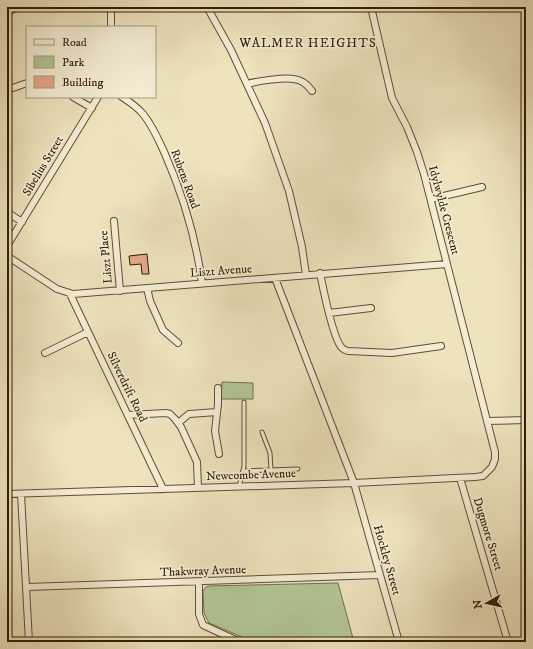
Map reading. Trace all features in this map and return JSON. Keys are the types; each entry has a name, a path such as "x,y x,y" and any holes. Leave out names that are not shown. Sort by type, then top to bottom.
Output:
{"street":[{"path":"7,12 19,7"},
{"path":"111,7 111,26"},
{"path":"206,7 231,50 265,123 289,191 306,274"},
{"name":"Idylwylde Crescent","path":"371,7 392,98 417,152 431,199 495,452 495,460 492,467"},
{"path":"247,84 294,79 302,81 312,91"},
{"path":"7,90 26,83"},
{"path":"75,98 92,108"},
{"name":"Sibelius Street","path":"7,246 97,98"},
{"name":"Rubens Road","path":"123,98 143,114 155,133 167,159 192,231 202,283"},
{"path":"431,199 482,187"},
{"path":"7,212 22,222"},
{"name":"Liszt Place","path":"114,221 120,291"},
{"name":"Liszt Avenue","path":"7,256 54,287 70,294 275,278 306,274 447,264"},
{"path":"320,273 329,313 340,345 346,350 392,353 440,346"},
{"name":"Hockley Street","path":"275,278 354,483 398,642"},
{"path":"147,288 150,301 164,330 178,343"},
{"name":"Silverdrift Road","path":"70,294 164,489"},
{"path":"329,313 372,308"},
{"path":"46,353 88,332"},
{"path":"218,388 215,431 219,454"},
{"path":"178,423 189,414 217,412"},
{"path":"128,415 170,414 178,423 197,462 198,488"},
{"path":"487,421 526,420"},
{"name":"Newcombe Avenue","path":"7,494 354,483 460,478 483,476 492,467"},
{"name":"Dugmore Street","path":"460,478 508,642"},
{"path":"21,494 29,642"},
{"name":"Thakwray Avenue","path":"27,587 380,575"},
{"path":"199,582 199,614 203,625 240,642"}],"lane":[{"path":"239,487 243,471 244,402"},
{"path":"262,432 270,453 271,470"},
{"path":"243,471 298,469"}],"green space":[{"path":"222,382 253,383 253,399 221,399"},
{"path":"338,583 354,642 254,642 209,623 204,613 203,591 209,586"}],"building":[{"path":"147,254 149,274 142,274 141,264 130,265 129,256"}],"district":[{"name":"WALMER HEIGHTS","path":"308,43"}]}
